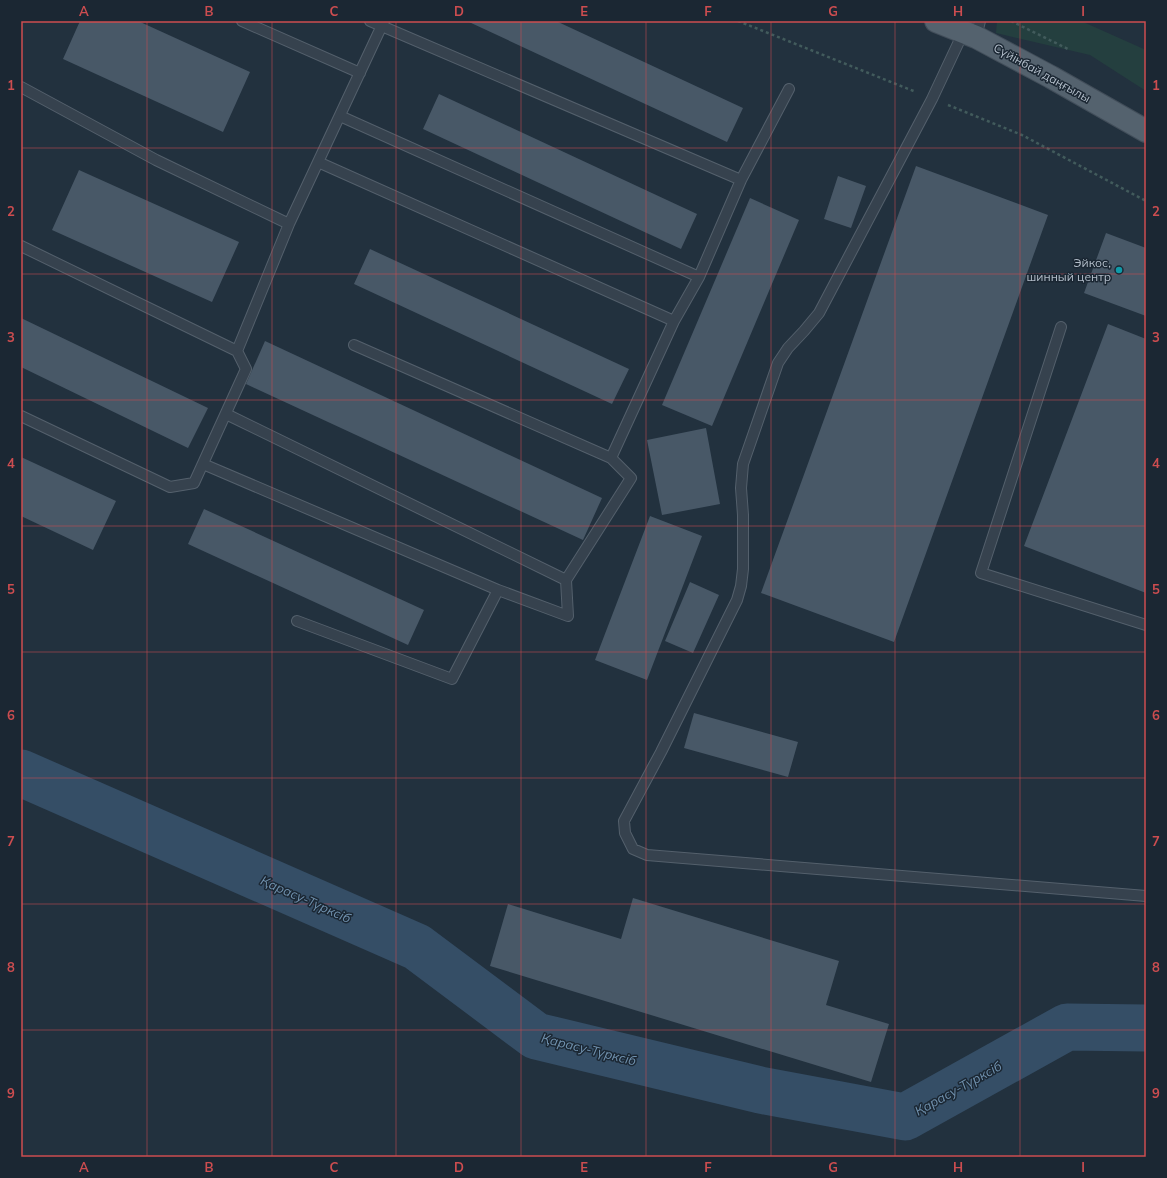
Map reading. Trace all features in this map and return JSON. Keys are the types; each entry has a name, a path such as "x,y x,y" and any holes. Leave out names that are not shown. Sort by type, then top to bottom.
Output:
{"main road":[{"name":"Сүйінбай даңғылы","path":"936,21 973,30 1051,77 1146,131"}],"lane":[{"path":"242,21 360,73"},
{"path":"370,21 383,24 741,180"},
{"path":"237,351 289,224 383,24"},
{"path":"973,30 932,99 819,313 788,348 778,363 743,464 741,488 743,569 737,600 661,752 624,821 625,833 633,849 647,855 1146,896"},
{"path":"21,87 156,160 289,224"},
{"path":"611,458 674,321 698,277 741,180 789,89"},
{"path":"340,116 698,277"},
{"path":"318,162 674,321"},
{"path":"21,246 237,351 246,370 194,483 170,487 21,416"},
{"path":"1061,328 981,572 1146,625"},
{"path":"202,464 498,590 568,616 566,580 631,478 611,458 354,346"},
{"path":"226,414 566,580"},
{"path":"296,621 452,679 498,590"}],"path":[{"path":"1011,21 1068,49"}],"green space":[{"path":"997,21 1081,21 1146,50 1146,91 1090,55 996,33"}],"building":[{"path":"80,21 138,21 250,72 223,132 63,59"},
{"path":"469,21 556,21 743,108 727,142"},
{"path":"439,94 697,214 681,249 423,129"},
{"path":"916,166 1048,215 894,642 761,593"},
{"path":"79,170 239,242 212,302 52,230"},
{"path":"838,176 866,186 851,228 824,219"},
{"path":"750,198 799,220 712,426 662,405"},
{"name":"Эйкос, шинный центр","path":"1106,233 1146,248 1146,316 1084,293"},
{"path":"370,249 629,369 612,404 354,284"},
{"path":"21,318 208,408 188,448 21,367"},
{"path":"1108,324 1146,339 1146,593 1024,546"},
{"path":"265,341 602,498 583,540 246,384"},
{"path":"706,428 720,504 662,515 647,440"},
{"path":"21,457 116,501 93,550 21,516"},
{"path":"204,509 424,610 408,645 188,544"},
{"path":"650,516 702,536 647,680 595,660"},
{"path":"690,582 719,595 693,653 665,641"},
{"path":"694,713 798,742 788,777 684,748"},
{"path":"633,898 839,961 826,1005 889,1024 871,1082 490,966 508,904 621,939"}],"waterway":[{"name":"Қарасу-Түрксіб","path":"21,773 417,947 536,1036 760,1090 905,1117 1067,1027 1146,1028"}],"place":[{"name":"Эйкос, шинный центр","path":"1119,270"}]}
